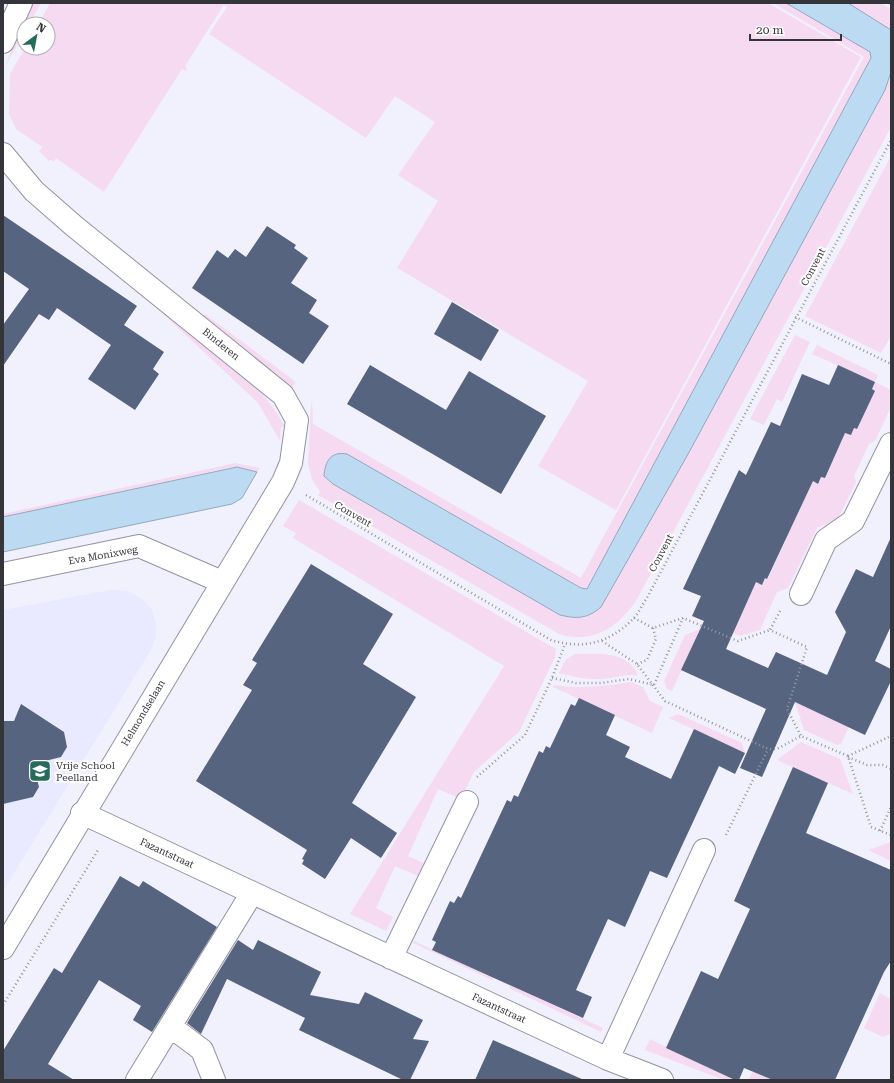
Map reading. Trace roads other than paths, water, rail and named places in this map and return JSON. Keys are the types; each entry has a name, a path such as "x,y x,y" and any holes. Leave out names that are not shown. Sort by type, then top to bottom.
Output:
{"street":[{"path":"3,42 21,3"},
{"name":"Binderen","path":"3,154 34,191 74,226 283,395 297,420 291,463 283,482 222,582"},
{"path":"801,594 826,540 853,521 891,444"},
{"name":"Eva Monixweg","path":"3,574 139,546 222,582"},
{"name":"Helmondselaan","path":"3,948 82,813 222,582"},
{"path":"390,958 467,802"},
{"name":"Fazantstraat","path":"82,813 608,1059 662,1080"},
{"path":"608,1059 704,850"},
{"path":"137,1080 252,893"},
{"path":"170,1026 202,1050 214,1080"}],"place":[{"name":"Vrije School Peelland","path":"40,771"}]}
